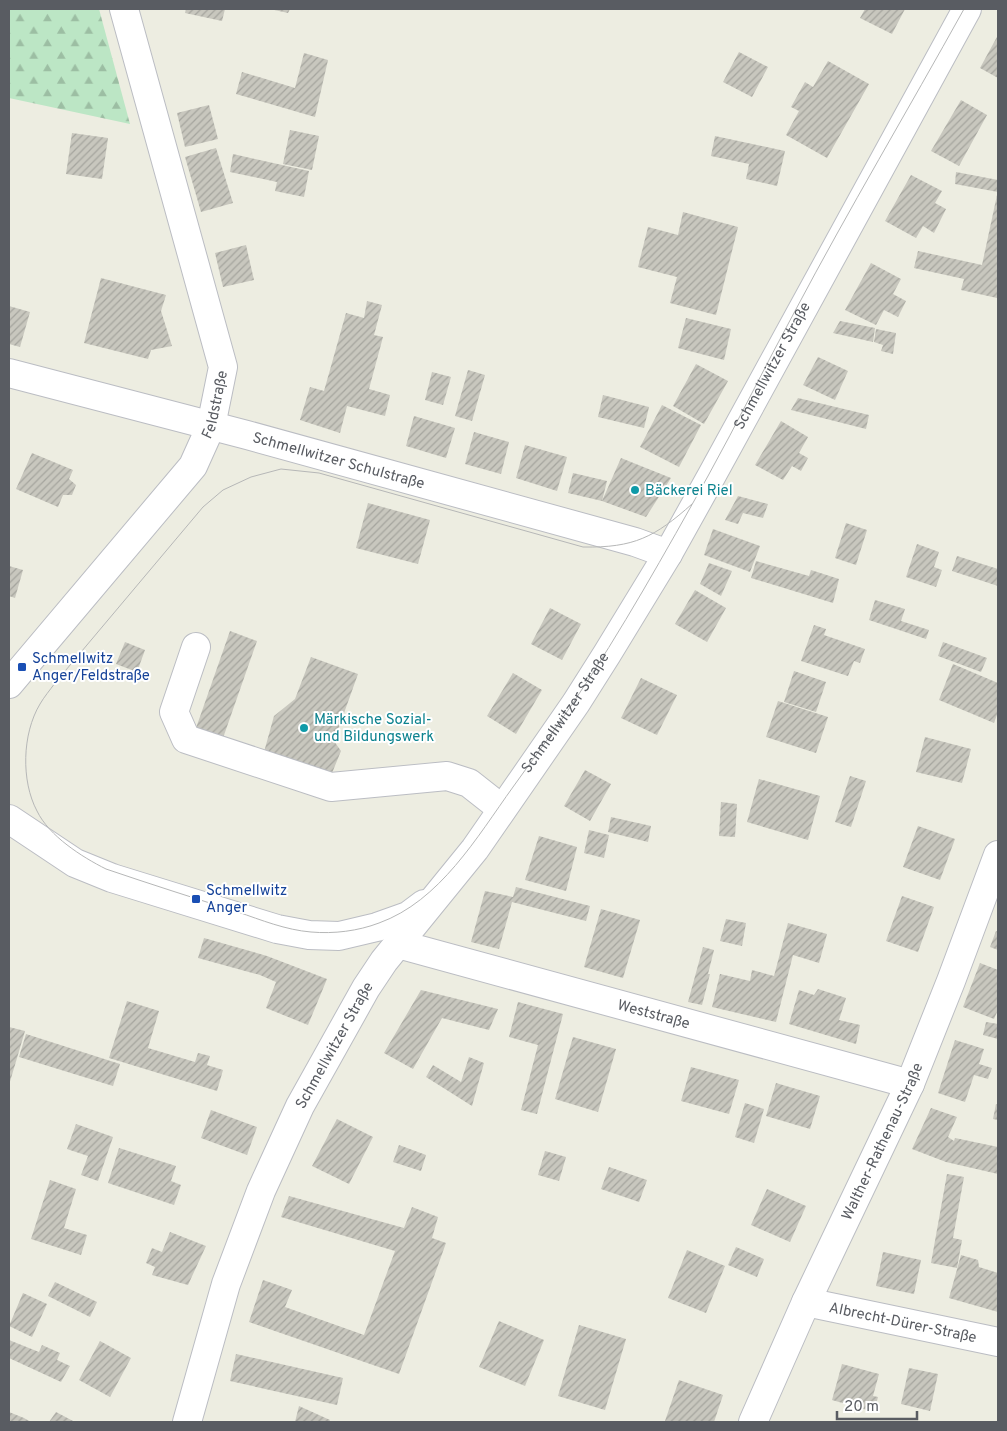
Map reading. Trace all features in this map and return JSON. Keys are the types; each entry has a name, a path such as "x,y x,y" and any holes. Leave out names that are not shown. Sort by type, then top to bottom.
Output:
{"street":[{"name":"Feldstraße","path":"9,684 193,466 211,426 223,367 124,9"},
{"name":"Schmellwitzer Straße","path":"187,1422 226,1284 261,1191 300,1106 366,988 398,944 475,849 576,703 668,554 967,9"},
{"name":"Schmellwitzer Schulstraße","path":"9,372 626,540 668,554"},
{"path":"196,647 174,712 186,739 331,786 447,776 469,783 502,809"},
{"path":"9,819 75,863 112,878 277,929 309,935 339,936 377,927 408,916 439,893"},
{"name":"Walther-Rathenau-Straße","path":"753,1422 806,1302 910,1084 998,855"},
{"name":"Weststraße","path":"398,944 910,1084"},
{"name":"Albrecht-Dürer-Straße","path":"806,1302 998,1342"}],"green space":[{"path":"9,9 99,9 130,124 9,98"}],"building":[{"path":"186,9 225,9 222,21 185,13"},
{"path":"270,9 290,9 288,13"},
{"path":"865,9 905,9 892,34 860,18"},
{"path":"998,35 998,78 980,68"},
{"path":"739,52 768,67 752,97 723,82"},
{"path":"304,53 328,60 315,117 236,94 242,72 295,88"},
{"path":"828,61 869,84 827,158 786,135 799,111 791,107 805,82 813,87"},
{"path":"961,100 987,115 959,166 931,151"},
{"path":"209,105 218,139 185,147 177,113"},
{"path":"290,130 319,136 312,170 283,164"},
{"path":"72,133 108,138 102,179 66,174"},
{"path":"715,136 785,151 777,186 746,179 749,164 711,156"},
{"path":"216,148 233,203 201,212 185,157"},
{"path":"233,154 309,171 304,197 275,191 277,182 230,172"},
{"path":"956,172 998,180 998,192 955,184"},
{"path":"911,175 942,191 935,203 946,209 934,233 923,226 916,238 885,221"},
{"path":"997,195 997,298 961,290 964,279 914,268 918,251 982,265"},
{"path":"683,212 738,227 716,315 670,303 677,277 638,267 648,227 678,235"},
{"path":"246,245 254,280 223,287 215,253"},
{"path":"871,263 901,279 893,294 906,301 898,317 884,310 876,325 845,310"},
{"path":"101,278 166,295 161,311 172,346 151,350 148,359 84,343"},
{"path":"367,301 382,305 374,335 383,337 369,389 390,395 385,416 347,406 340,433 300,420 310,387 324,391 346,313 364,318"},
{"path":"9,306 30,312 20,347 9,344"},
{"path":"686,318 731,329 724,360 678,348"},
{"path":"840,321 875,328 873,342 833,333"},
{"path":"876,329 896,333 893,354 881,351 883,345 874,342"},
{"path":"818,357 848,371 835,400 803,385"},
{"path":"696,364 728,381 704,424 673,406"},
{"path":"468,370 485,375 472,421 455,416"},
{"path":"432,372 451,377 443,405 425,400"},
{"path":"603,395 649,407 644,428 598,417"},
{"path":"798,398 869,415 866,429 791,410"},
{"path":"662,405 701,425 679,467 640,447"},
{"path":"414,416 455,428 446,458 406,446"},
{"path":"781,421 808,437 799,453 808,458 801,471 792,466 783,480 755,465"},
{"path":"474,432 509,442 501,474 465,464"},
{"path":"525,445 567,457 557,491 516,478"},
{"path":"32,453 73,470 69,479 76,485 72,495 63,495 58,507 16,489"},
{"name":"Bäckerei Riel","path":"621,458 671,478 646,517 602,501"},
{"path":"573,473 607,481 602,501 568,493"},
{"path":"738,496 768,504 763,518 743,513 738,524 725,520"},
{"path":"368,503 430,520 418,564 356,548"},
{"path":"846,523 867,530 856,565 835,558"},
{"path":"713,529 760,546 750,572 704,555"},
{"path":"917,544 939,552 934,567 942,570 936,587 906,577"},
{"path":"957,556 998,569 998,586 952,571"},
{"path":"756,561 809,576 811,570 839,579 833,603 751,578"},
{"path":"709,563 732,571 721,596 700,584"},
{"path":"9,566 23,570 15,598 9,596"},
{"path":"695,590 726,608 707,642 675,624"},
{"path":"875,600 905,609 901,621 929,630 926,639 869,620"},
{"path":"550,608 581,624 562,660 531,644"},
{"path":"814,625 826,629 824,635 865,649 860,663 854,661 848,676 801,661"},
{"path":"230,631 257,641 223,738 196,728"},
{"path":"125,642 145,650 137,672 116,664"},
{"path":"943,642 987,658 981,672 938,656"},
{"name":"Märkische Sozial- und Bildungswerk","path":"311,657 358,674 334,741 341,751 330,778 264,752 274,716 295,699"},
{"path":"953,664 998,683 998,712 994,723 939,700"},
{"path":"794,671 826,682 816,712 784,702"},
{"path":"513,673 542,690 516,734 487,716"},
{"path":"641,678 677,695 657,735 621,718"},
{"path":"778,701 828,717 816,753 766,737"},
{"path":"925,737 971,749 962,783 916,772"},
{"path":"585,770 611,784 590,821 564,806"},
{"path":"850,776 866,781 851,827 835,822"},
{"path":"759,779 820,796 808,840 747,822"},
{"path":"721,802 737,804 735,837 719,836"},
{"path":"611,817 651,826 648,842 608,832"},
{"path":"918,826 955,839 940,880 903,867"},
{"path":"589,830 609,835 604,858 584,853"},
{"path":"539,836 577,847 566,891 525,880"},
{"path":"516,887 590,906 586,921 512,902 499,949 471,942 485,891 513,897"},
{"path":"902,896 934,907 918,952 886,941"},
{"path":"601,909 640,920 623,978 584,967"},
{"path":"726,919 746,923 742,946 720,941"},
{"path":"788,923 827,934 819,963 793,955 776,1022 712,1007 720,974 750,981 752,970 774,976"},
{"path":"996,931 998,932 998,950 990,947"},
{"path":"204,938 267,956 327,979 308,1025 266,1008 276,982 260,975 198,958"},
{"path":"703,947 714,950 702,1005 688,1002"},
{"path":"980,963 998,970 998,1010 994,1019 963,1007"},
{"path":"818,989 846,998 839,1020 860,1025 856,1044 789,1024 799,990 814,995"},
{"path":"421,990 498,1009 489,1030 442,1018 413,1069 384,1053"},
{"path":"127,1001 159,1011 148,1048 195,1062 198,1053 210,1056 207,1065 223,1070 217,1091 109,1058"},
{"path":"518,1002 563,1014 537,1114 521,1110 538,1045 509,1037"},
{"path":"986,1022 998,1024 998,1039 983,1035"},
{"path":"9,1027 25,1031 9,1085"},
{"path":"26,1034 120,1064 113,1086 19,1057"},
{"path":"573,1037 616,1049 598,1112 555,1099"},
{"path":"955,1040 984,1049 979,1064 992,1068 988,1079 974,1075 965,1102 938,1093"},
{"path":"469,1057 484,1063 472,1106 426,1077 433,1065 461,1082"},
{"path":"691,1067 739,1080 729,1114 681,1101"},
{"path":"776,1083 820,1096 810,1129 766,1116"},
{"path":"745,1103 764,1109 754,1143 735,1137"},
{"path":"996,1104 998,1105 998,1120 993,1119"},
{"path":"931,1108 957,1117 948,1137 954,1141 955,1138 998,1147 998,1174 946,1162 912,1149"},
{"path":"211,1110 257,1127 247,1155 201,1138"},
{"path":"337,1119 373,1137 349,1184 312,1166"},
{"path":"76,1124 113,1137 98,1181 81,1175 88,1156 67,1149"},
{"path":"399,1145 426,1155 421,1171 393,1162"},
{"path":"119,1148 176,1166 171,1181 181,1185 174,1205 108,1183"},
{"path":"545,1151 566,1157 559,1181 538,1175"},
{"path":"609,1167 647,1180 639,1202 601,1189"},
{"path":"947,1174 964,1177 953,1238 962,1240 957,1268 931,1263"},
{"path":"50,1180 76,1189 64,1228 87,1235 81,1255 31,1239"},
{"path":"767,1189 806,1206 790,1242 751,1225"},
{"path":"289,1196 404,1228 412,1207 438,1217 432,1238 446,1243 399,1374 249,1322 263,1280 292,1290 285,1307 364,1335 395,1251 281,1217"},
{"path":"170,1232 206,1246 188,1285 152,1275 155,1267 146,1263 152,1248 162,1252"},
{"path":"736,1247 764,1259 757,1277 728,1265"},
{"path":"687,1250 725,1266 706,1313 668,1298"},
{"path":"883,1252 921,1260 914,1294 876,1286"},
{"path":"961,1255 978,1260 979,1267 998,1273 998,1312 949,1298"},
{"path":"55,1282 97,1302 90,1317 48,1296"},
{"path":"23,1293 47,1304 32,1337 9,1326"},
{"path":"499,1321 544,1340 525,1386 479,1367"},
{"path":"579,1325 626,1339 605,1410 558,1396"},
{"path":"9,1340 39,1352 42,1345 60,1353 57,1360 70,1366 61,1382 9,1358"},
{"path":"100,1341 131,1358 110,1397 79,1380"},
{"path":"236,1354 343,1378 337,1405 230,1381"},
{"path":"842,1364 879,1374 873,1396 878,1397 874,1412 832,1400"},
{"path":"909,1368 938,1374 930,1411 901,1404"},
{"path":"679,1380 723,1395 714,1422 665,1421"},
{"path":"299,1406 330,1420 329,1422 295,1422"},
{"path":"9,1412 24,1418 31,1422 9,1422"},
{"path":"56,1412 75,1422 49,1422"}],"tram line":[{"path":"692,504 667,525 643,538 630,543 601,547 583,547 319,473 281,469 251,477 223,490 203,507 55,683 40,704 30,729 26,758 28,786 37,811 49,829 67,845 106,869 292,929 328,933 363,928 401,913 421,899 439,883 471,846 573,703 626,619 659,562 708,476 857,197 964,9"}],"place":[{"name":"Bäckerei Riel","path":"635,490"},
{"name":"Schmellwitz Anger/Feldstraße","path":"22,667"},
{"name":"Märkische Sozial- und Bildungswerk","path":"304,728"},
{"name":"Schmellwitz Anger","path":"196,899"}]}
